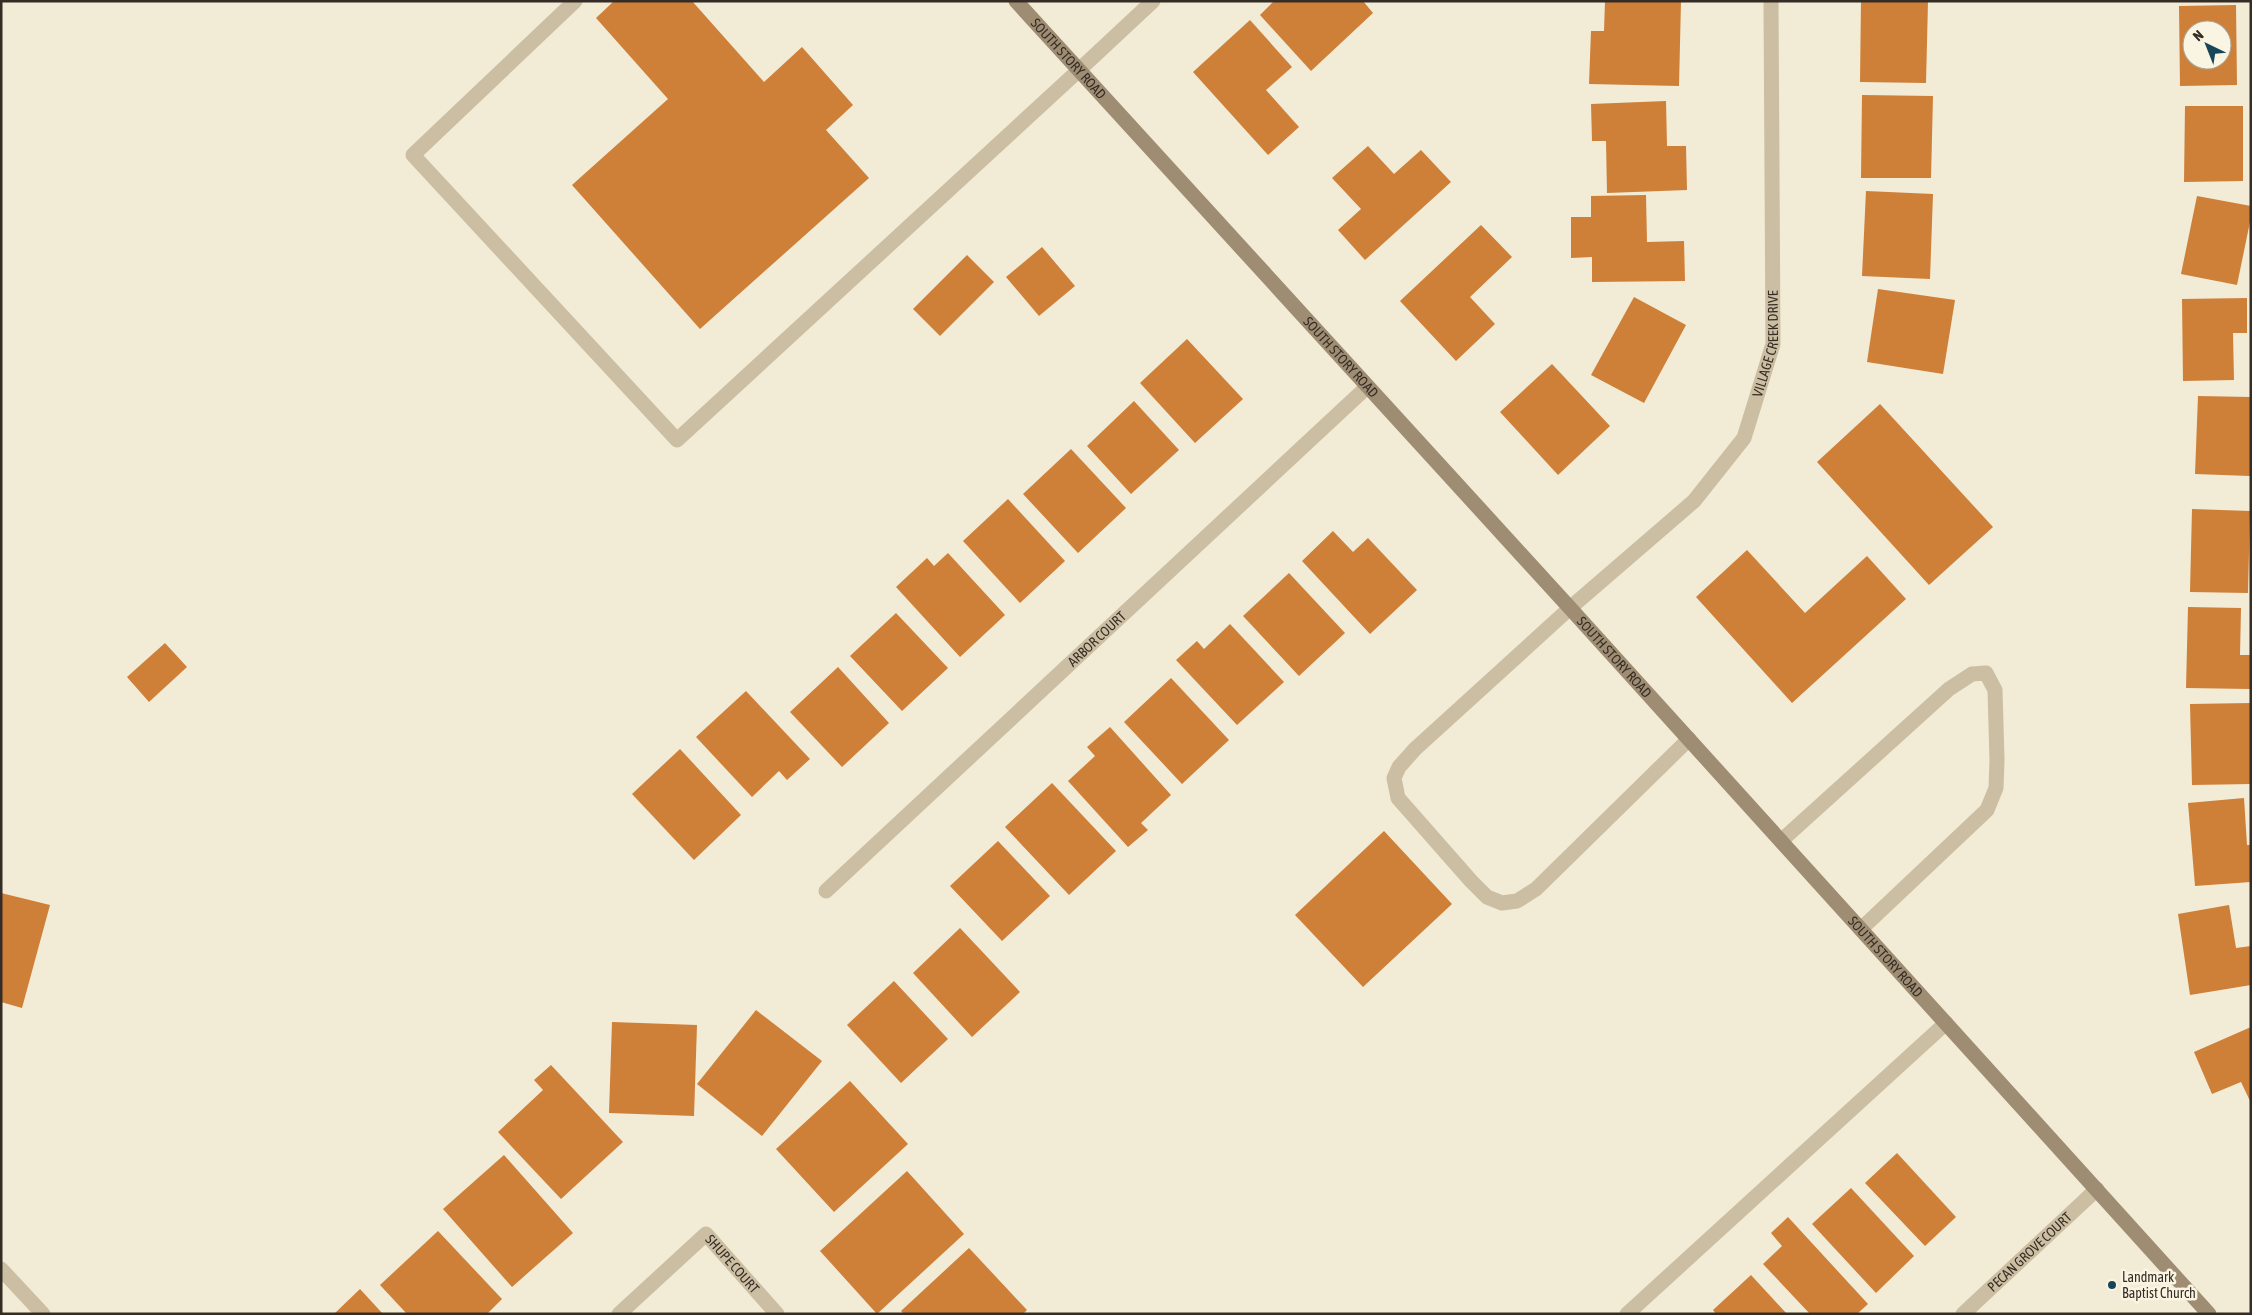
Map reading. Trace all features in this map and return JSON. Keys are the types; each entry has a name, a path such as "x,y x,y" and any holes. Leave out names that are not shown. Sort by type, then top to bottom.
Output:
{"main road":[{"name":"SOUTH STORY ROAD","path":"1016,1 1570,608 2209,1314"}],"street":[{"path":"575,1 413,154 678,440 1153,1"},
{"name":"VILLAGE CREEK DRIVE","path":"1689,739 1536,889 1517,901 1502,903 1487,897 1471,881 1398,798 1394,778 1399,767 1415,749 1570,608 1694,501 1744,438 1773,344 1771,1"},
{"name":"ARBOR COURT","path":"826,891 1367,387"},
{"path":"1781,841 1949,689 1972,674 1986,673 1995,690 1997,760 1996,788 1987,810 1861,929"},
{"path":"1627,1314 1946,1023"},
{"name":"PECAN GROVE COURT","path":"1963,1314 2097,1189"},
{"name":"SHUPE COURT","path":"619,1314 706,1234 778,1314"},
{"path":"1,1269 43,1314"}],"building":[{"path":"614,1 692,1 764,82 802,47 853,105 826,130 869,178 700,329 572,185 668,99 596,18"},
{"path":"1274,1 1363,1 1373,13 1311,71 1260,15"},
{"path":"1605,1 1681,1 1679,86 1589,84 1591,31 1604,31"},
{"path":"1861,1 1928,1 1926,83 1860,82"},
{"path":"2236,5 2237,85 2180,86 2179,6"},
{"path":"1250,20 1292,67 1266,90 1299,127 1268,155 1193,72"},
{"path":"1862,95 1933,96 1931,178 1861,178"},
{"path":"1666,101 1667,146 1686,146 1687,190 1607,193 1606,141 1592,141 1591,104"},
{"path":"2185,106 2243,106 2243,181 2184,182"},
{"path":"1368,146 1394,174 1421,150 1451,182 1365,260 1338,230 1361,209 1332,178"},
{"path":"1866,191 1933,194 1930,279 1862,276"},
{"path":"1646,195 1647,242 1684,241 1685,281 1592,282 1592,257 1571,258 1571,217 1591,217 1591,196"},
{"path":"2197,196 2251,206 2251,217 2237,285 2181,274"},
{"path":"1481,225 1512,257 1470,297 1495,324 1456,361 1400,301"},
{"path":"1042,247 1075,286 1039,316 1006,277"},
{"path":"967,255 994,282 940,336 913,309"},
{"path":"1878,289 1955,300 1943,374 1867,362"},
{"path":"1634,297 1686,325 1644,403 1591,375"},
{"path":"2247,298 2247,333 2233,333 2234,380 2183,381 2182,299"},
{"path":"1187,339 1243,399 1195,443 1140,383"},
{"path":"1552,364 1610,426 1558,475 1500,412"},
{"path":"2198,396 2251,397 2250,476 2195,474"},
{"path":"1134,401 1179,450 1131,494 1087,446"},
{"path":"1880,404 1993,527 1929,585 1817,462"},
{"path":"1071,449 1126,508 1078,553 1023,494"},
{"path":"1008,499 1065,561 1020,603 963,541"},
{"path":"2192,509 2250,511 2248,593 2190,592"},
{"path":"1333,531 1353,552 1368,538 1417,590 1370,634 1302,561"},
{"path":"1747,550 1805,613 1867,556 1906,599 1792,703 1696,597"},
{"path":"948,553 1005,615 960,657 896,587 927,558 934,566"},
{"path":"1289,573 1345,633 1299,676 1243,616"},
{"path":"2188,607 2241,608 2240,655 2251,655 2251,689 2186,688"},
{"path":"896,613 948,668 902,711 850,656"},
{"path":"1230,624 1284,682 1237,725 1176,660 1197,641 1204,649"},
{"path":"165,643 187,667 149,702 127,677"},
{"path":"838,667 889,723 842,767 790,712"},
{"path":"1171,678 1229,740 1182,784 1124,722"},
{"path":"746,691 810,759 787,780 779,771 752,797 696,737"},
{"path":"2251,703 2251,784 2192,785 2190,704"},
{"path":"1110,727 1171,795 1141,823 1148,830 1128,847 1068,781 1095,756 1087,747"},
{"path":"680,749 741,815 694,860 632,794"},
{"path":"1052,783 1116,851 1069,895 1005,827"},
{"path":"2244,798 2247,845 2251,845 2251,882 2195,886 2188,803"},
{"path":"1384,831 1452,904 1363,987 1295,915"},
{"path":"998,841 1050,896 1002,941 950,886"},
{"path":"1,893 50,905 22,1008 1,1002"},
{"path":"2229,905 2236,948 2251,946 2251,985 2190,995 2178,914"},
{"path":"960,928 1020,992 972,1037 913,973"},
{"path":"894,981 948,1039 901,1083 847,1025"},
{"path":"756,1010 822,1061 762,1136 697,1084"},
{"path":"612,1022 697,1025 694,1116 609,1113"},
{"path":"2251,1027 2251,1103 2241,1082 2212,1094 2194,1052"},
{"path":"551,1065 623,1142 561,1199 498,1132 543,1090 534,1080"},
{"path":"850,1081 908,1144 834,1212 776,1149"},
{"path":"1897,1153 1956,1217 1925,1246 1865,1183"},
{"path":"504,1155 573,1233 512,1287 443,1209"},
{"path":"907,1171 964,1234 877,1314 820,1251"},
{"path":"1851,1188 1914,1256 1876,1293 1812,1224"},
{"path":"1788,1217 1868,1304 1857,1314 1810,1314 1763,1264 1782,1246 1771,1233"},
{"path":"438,1231 502,1299 487,1314 407,1314 380,1285"},
{"path":"969,1248 1027,1310 1023,1314 904,1314 901,1311"},
{"path":"1751,1275 1787,1314 1716,1314 1713,1310"},
{"path":"360,1289 383,1314 334,1314"}],"place":[{"name":"Landmark Baptist Church","path":"2112,1285"}]}
